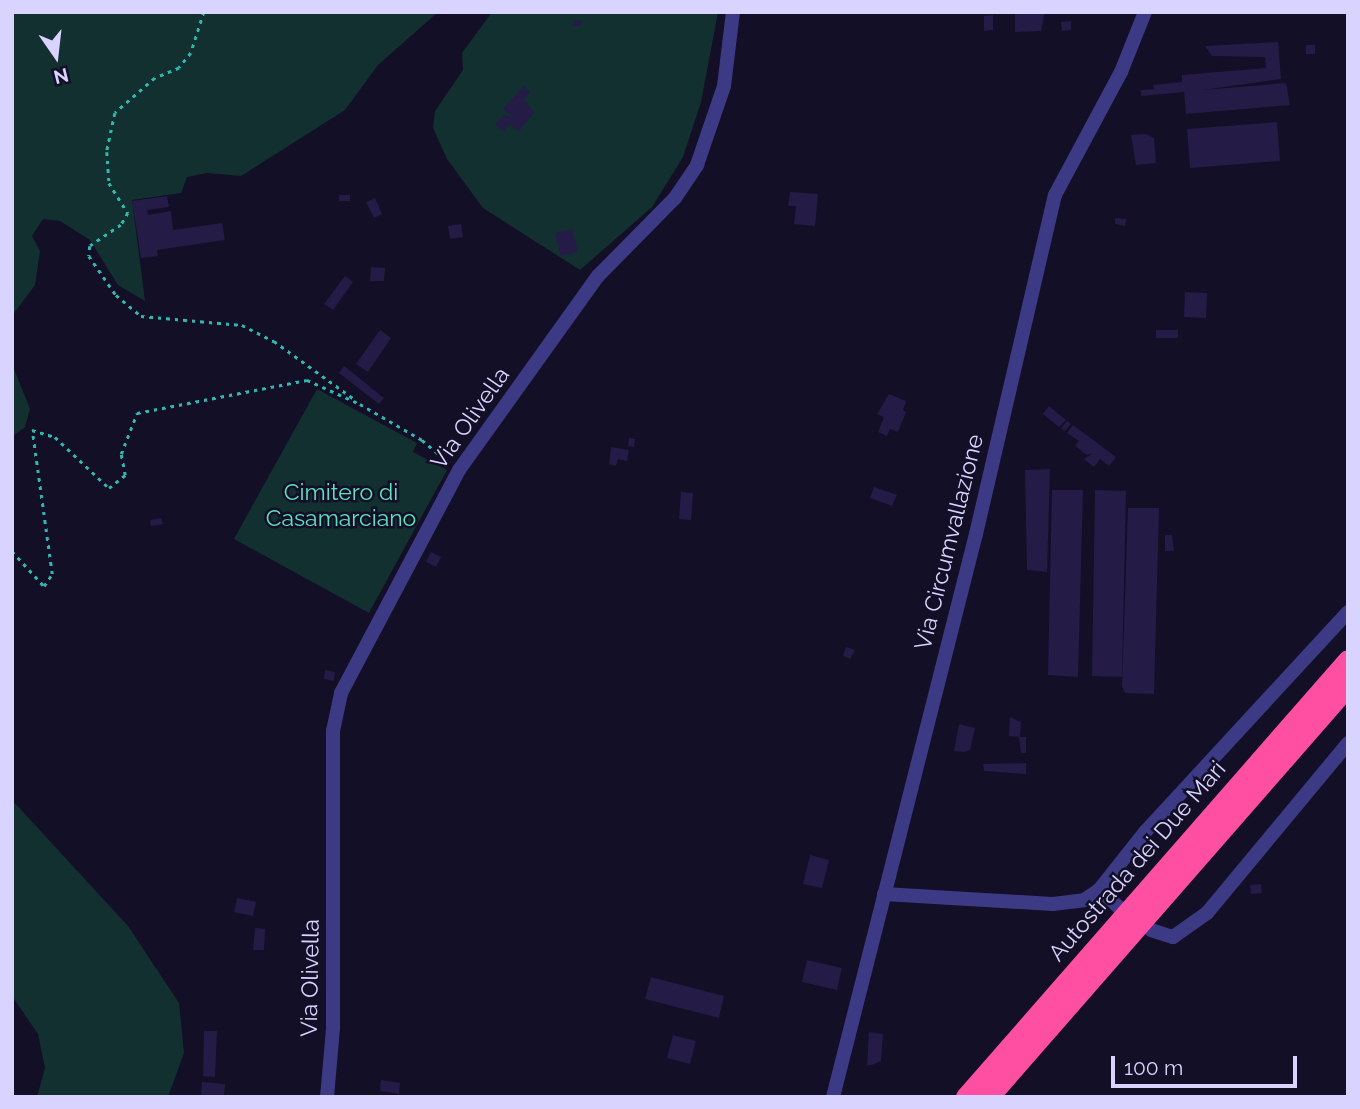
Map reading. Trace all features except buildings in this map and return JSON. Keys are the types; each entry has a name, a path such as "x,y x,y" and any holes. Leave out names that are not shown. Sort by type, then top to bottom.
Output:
{"highway":[{"name":"Autostrada dei Due Mari","path":"966,1097 1348,660"},
{"name":"Autostrada dei Due Mari","path":"988,1097 1348,685"}],"street":[{"name":"Via Olivella","path":"327,1097 333,1028 336,711 355,663 459,470 598,276 675,198 696,165 724,86 733,12"},
{"name":"Via Circumvallazione","path":"833,1097 976,534 1055,195 1121,72 1145,12"},
{"path":"884,894 1053,904 1084,900 1099,890 1145,832 1348,612"},
{"path":"1151,930 1173,937 1207,913 1348,743"},
{"path":"1099,890 1120,908"}],"path":[{"path":"204,12 191,53 179,68 155,78 115,113 107,152 109,183 128,213 121,225 90,246 89,256 116,295 141,316 242,326 274,341 359,404"},
{"path":"12,551 44,586 52,574 44,543 32,430 55,438 109,488 125,475 121,454 137,413 307,380 359,404 422,440 459,470"}],"green space":[{"path":"12,12 438,12 378,65 345,110 241,176 207,173 187,177 181,193 132,200 145,301 118,285 90,240 60,221 43,219 32,236 40,251 35,285 12,316"},
{"path":"492,12 718,12 701,102 683,157 652,207 580,270 483,208 447,159 433,128 435,111 463,70 462,53"},
{"path":"12,364 30,409 25,427 12,437"},
{"name":"Cimitero di Casamarciano","path":"317,389 417,443 413,452 447,470 369,613 234,539"},
{"path":"12,800 128,926 179,1003 184,1053 168,1097 37,1097 45,1068 38,1034 12,996"}]}
